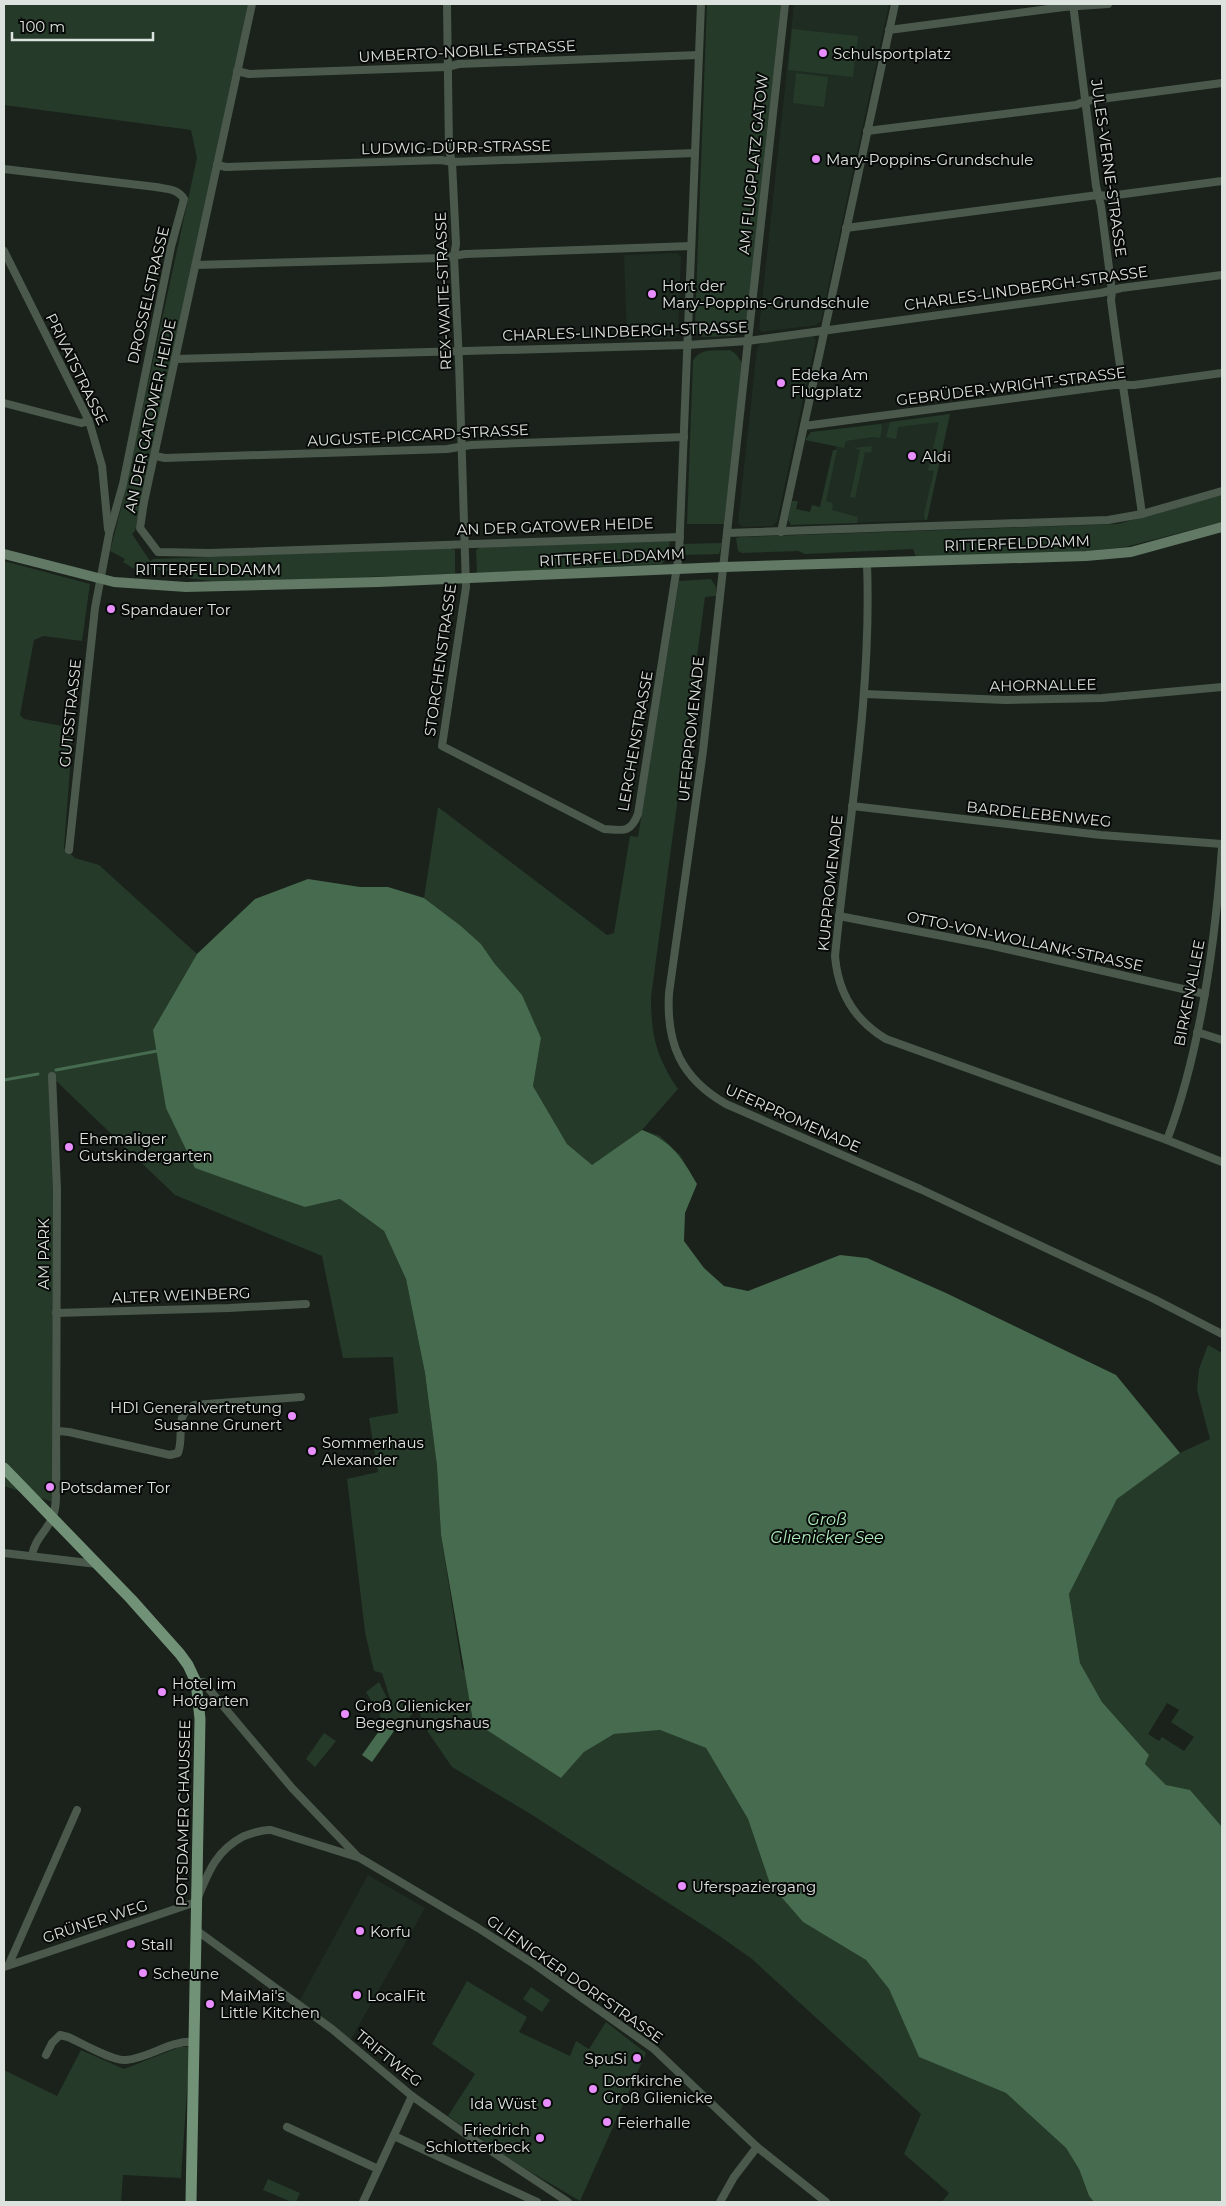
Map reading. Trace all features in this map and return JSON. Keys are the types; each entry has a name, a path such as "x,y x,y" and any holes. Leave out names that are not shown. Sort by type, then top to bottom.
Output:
{"main road":[{"name":"RITTERFELDDAMM","path":"4,554 102,579 142,585 186,587 1110,554 1154,547 1222,528"},
{"name":"POTSDAMER CHAUSSEE","path":"4,1468 97,1564 180,1654 196,1682 200,1719 191,2202"}],"street":[{"name":"AN DER GATOWER HEIDE","path":"252,4 140,528 158,552 210,553 680,537"},
{"name":"REX-WAITE-STRASSE","path":"447,4 449,150 452,162 456,244 454,256 466,578"},
{"name":"LERCHENSTRASSE","path":"442,746 604,829 626,830 633,825 638,814 680,537 701,4"},
{"name":"AM FLUGPLATZ GATOW","path":"724,567 784,4"},
{"path":"781,532 895,4"},
{"path":"889,30 1074,5 1108,4"},
{"name":"JULES-VERNE-STRASSE","path":"1074,5 1112,292 1111,300 1142,514"},
{"name":"UMBERTO-NOBILE-STRASSE","path":"238,71 249,74 699,55"},
{"path":"867,131 1076,105 1222,82"},
{"name":"LUDWIG-DÜRR-STRASSE","path":"217,165 226,167 441,160 452,162 695,153"},
{"name":"DROSSELSTRASSE","path":"4,169 156,187 173,190 184,199 171,247 123,484 109,534 102,579"},
{"path":"846,228 1222,181"},
{"path":"196,266 691,246"},
{"name":"PRIVATSTRASSE","path":"4,251 89,421 102,466 109,534"},
{"name":"CHARLES-LINDBERGH-STRASSE","path":"175,359 687,345 748,341 825,329 1112,292 1121,288 1222,275"},
{"name":"GEBRÜDER-WRIGHT-STRASSE","path":"804,426 1222,373"},
{"path":"4,403 81,423 89,421"},
{"name":"AUGUSTE-PICCARD-STRASSE","path":"154,456 165,458 447,449 461,446 684,437"},
{"name":"RITTERFELDDAMM","path":"727,533 1108,520 1142,514 1222,491"},
{"name":"KURPROMENADE","path":"867,563 869,600 865,694 835,956 839,982 849,1006 875,1032 904,1046 1167,1140 1222,1162"},
{"name":"UFERPROMENADE","path":"724,567 696,805 669,993 668,1014 671,1034 685,1069 694,1081 726,1104 920,1189 1154,1299 1222,1334"},
{"name":"STORCHENSTRASSE","path":"442,746 466,578"},
{"name":"GUTSSTRASSE","path":"69,850 94,621 102,579"},
{"name":"AHORNALLEE","path":"865,694 1005,700 1102,698 1222,687"},
{"name":"BARDELEBENWEG","path":"852,806 1101,835 1222,844"},
{"name":"BIRKENALLEE","path":"1167,1140 1180,1099 1197,1032 1220,920 1222,848"},
{"name":"OTTO-VON-WOLLANK-STRASSE","path":"839,916 989,945 1204,994"},
{"path":"1197,1032 1222,1040"},
{"name":"AM PARK","path":"52,1076 56,1189 58,1431 56,1503 52,1518"},
{"name":"ALTER WEINBERG","path":"56,1313 306,1304"},
{"path":"58,1431 170,1455 178,1453 181,1446 182,1415 185,1409 194,1405 302,1397"},
{"path":"32,1556 33,1546 52,1518"},
{"path":"4,1553 97,1564"},
{"name":"GLIENICKER DORFSTRASSE","path":"196,1682 203,1682 292,1789 360,1858"},
{"path":"6,1965 77,1810"},
{"name":"GLIENICKER DORFSTRASSE","path":"196,1902 216,1858 231,1843 265,1830 271,1830 360,1858 506,1945 654,2049 756,2147 826,2202"},
{"name":"GRÜNER WEG","path":"6,1965 196,1902"},
{"name":"TRIFTWEG","path":"196,1930 332,2029 412,2096 568,2202"},
{"path":"46,2055 52,2043 60,2035 117,2059 127,2060 183,2041 194,2042"},
{"path":"363,2202 412,2096"},
{"path":"287,2127 378,2170"},
{"path":"394,2136 537,2202"},
{"path":"720,2202 734,2177 756,2147"},
{"path":"552,2202 555,2194"}],"shaded area":[{"path":"4,4 248,4 135,531 132,534 150,561 153,559 451,548 455,550 455,574 216,582 189,578 189,573 148,569 144,575 123,562 125,559 110,551 122,504 197,158 191,130 4,105"},
{"path":"707,4 781,4 746,328 742,328 735,336 703,337 697,334 695,324"},
{"name":"Mary-Poppins-Grundschule","path":"794,4 889,4 821,321 816,325 762,332 759,329"},
{"name":"Schulsportplatz","path":"792,29 858,36 853,77 788,70"},
{"path":"796,73 828,77 824,107 793,103"},
{"name":"Hort der Mary-Poppins-Grundschule","path":"677,253 681,257 678,334 674,338 627,340 624,255"},
{"path":"813,336 816,340 777,521 772,526 742,527 738,523 757,348 761,343"},
{"path":"730,350 736,354 742,363 724,524 687,524 693,361 699,354 704,352"},
{"path":"950,414 927,520 819,524 840,429"},
{"path":"950,414 927,520 925,520 924,514 934,471 928,470 939,422 898,427 896,439 886,437 890,422"},
{"path":"881,424 880,438 872,437 846,441 844,448 805,440 811,432"},
{"path":"872,446 871,453 865,452 855,498 850,497 860,450 854,448"},
{"path":"833,450 837,450 826,501 833,503 832,510 858,517 857,523 791,525 788,520 792,501 798,501 796,509 810,512 812,505 820,507"},
{"path":"1222,495 1222,522 1125,547 1087,551 916,557 913,549 805,554 798,551 742,553 738,551 736,538 1118,524"},
{"path":"670,542 668,554 662,564 477,573 476,550 481,547"},
{"path":"722,543 719,554 685,555 683,544"},
{"path":"4,561 90,584 82,641 43,636 34,640 20,715 24,719 73,728 64,848 75,858 99,865 197,954 153,1030 305,1207 340,1199 384,1231 406,1279 425,1373 437,1466 441,1535 462,1668 561,1778 584,1752 614,1734 660,1730 706,1748 748,1819 770,1884 803,1922 866,1960 889,1989 919,2057 1006,2093 1066,2148 1079,2169 1089,2196 1094,2202 942,2202 949,2193 904,2154 921,2114 752,1959 529,1813 452,1767 428,1732 417,1707 400,1731 379,1716 390,1699 382,1673 374,1671 365,1632 347,1479 378,1472 369,1418 398,1413 393,1357 343,1358 322,1256 175,1195 52,1077 61,1481 57,1481 56,1503 4,1486"},
{"path":"711,579 716,587 716,596 705,597 651,997 652,1022 656,1045 664,1066 678,1089 642,1130 660,1136 680,1155 697,1184 616,1189 567,1144 533,1086 541,1038 481,944 424,898 438,807 607,935 614,933 630,836 638,837 679,581"},
{"path":"1208,1345 1222,1353 1222,1827 1166,1785 1145,1764 1149,1755 1102,1702 1080,1663 1069,1594 1117,1499 1180,1453 1210,1439 1197,1390 1199,1369","holes":["1167,1703 1179,1710 1171,1722 1194,1737 1184,1751 1162,1737 1159,1741 1148,1734"]},
{"path":"379,1682 387,1698 376,1709 366,1692"},
{"path":"324,1733 336,1741 315,1767 306,1759"},
{"path":"368,1875 425,1908 350,2041 299,2002"},
{"path":"467,1981 527,2017 519,2032 570,2056 576,2041 589,2049 606,2022 646,2053 580,2201 524,2168 448,2116 475,2074 432,2044"},
{"path":"531,1987 550,2000 542,2012 523,1999"},
{"path":"180,2047 190,2047 181,2178 123,2175 121,2202 4,2202 4,2070 57,2096 81,2050 124,2069"},
{"path":"268,2179 300,2193 296,2202 263,2190"}],"water":[{"name":"Groß Glienicker See","path":"308,879 360,887 388,887 424,898 481,944 494,963 522,995 541,1038 533,1086 567,1144 592,1165 642,1130 669,1145 681,1158 697,1184 685,1213 684,1241 704,1268 724,1286 748,1291 840,1255 867,1258 946,1293 1116,1375 1180,1453 1117,1499 1069,1594 1080,1663 1102,1702 1149,1755 1145,1764 1166,1785 1190,1790 1222,1827 1222,2202 1094,2202 1089,2196 1079,2169 1066,2148 1006,2093 919,2057 889,1989 866,1960 803,1922 770,1884 748,1819 706,1748 660,1730 614,1734 584,1752 561,1778 473,1721 441,1535 437,1466 425,1373 406,1279 384,1231 340,1199 305,1207 195,1168 166,1108 153,1030 197,954 255,899"},
{"path":"384,1724 394,1731 372,1762 362,1755"}],"waterway":[{"path":"56,1070 157,1051"},
{"path":"4,1080 38,1074"}],"place":[{"name":"Schulsportplatz","path":"823,53"},
{"name":"Mary-Poppins-Grundschule","path":"816,159"},
{"name":"Hort der Mary-Poppins-Grundschule","path":"652,294"},
{"name":"Edeka Am Flugplatz","path":"781,383"},
{"name":"Aldi","path":"912,456"},
{"name":"Spandauer Tor","path":"111,609"},
{"name":"Ehemaliger Gutskindergarten","path":"69,1147"},
{"name":"HDI Generalvertretung Susanne Grunert","path":"292,1416"},
{"name":"Sommerhaus Alexander","path":"312,1451"},
{"name":"Potsdamer Tor","path":"50,1487"},
{"name":"Hotel im Hofgarten","path":"162,1692"},
{"name":"Groß Glienicker Begegnungshaus","path":"345,1714"},
{"name":"Uferspaziergang","path":"682,1886"},
{"name":"Korfu","path":"360,1931"},
{"name":"Stall","path":"131,1944"},
{"name":"Scheune","path":"143,1973"},
{"name":"LocalFit","path":"357,1995"},
{"name":"MaiMai's Little Kitchen","path":"210,2004"},
{"name":"SpuSi","path":"637,2058"},
{"name":"Dorfkirche Groß Glienicke","path":"593,2089"},
{"name":"Ida Wüst","path":"547,2103"},
{"name":"Feierhalle","path":"607,2122"},
{"name":"Friedrich Schlotterbeck","path":"540,2138"}]}
